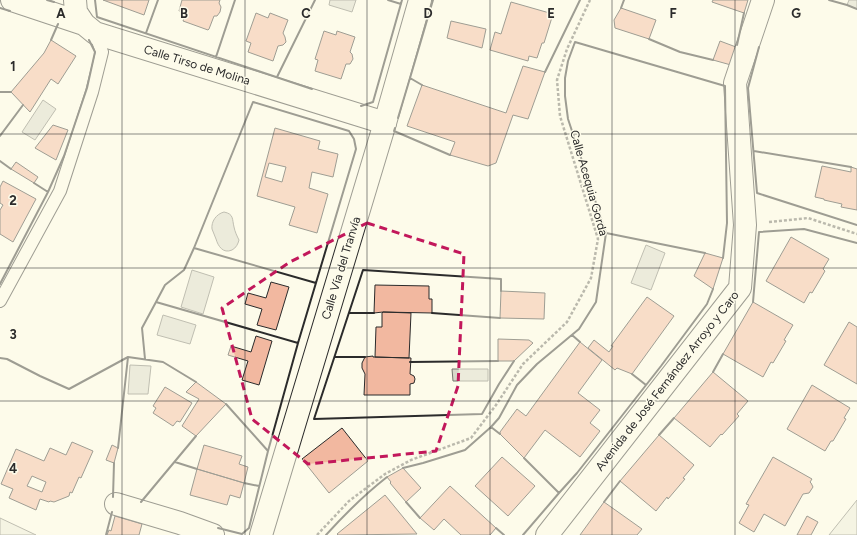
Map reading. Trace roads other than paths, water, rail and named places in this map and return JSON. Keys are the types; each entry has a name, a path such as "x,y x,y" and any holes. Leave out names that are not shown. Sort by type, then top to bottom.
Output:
{"street":[{"name":"Calle Tirso de Molina","path":"12,0 89,29 385,123"},
{"path":"75,0 76,12 89,29"},
{"name":"Calle Vía del Tranvía","path":"261,535 385,123 420,0"},
{"name":"Avenida de José Fernández Arroyo y Caro","path":"547,535 740,288 745,225 735,83 763,0"},
{"path":"116,504 180,523 213,535"}],"lane":[{"path":"0,301 60,191 92,92 102,52 89,29"}]}
